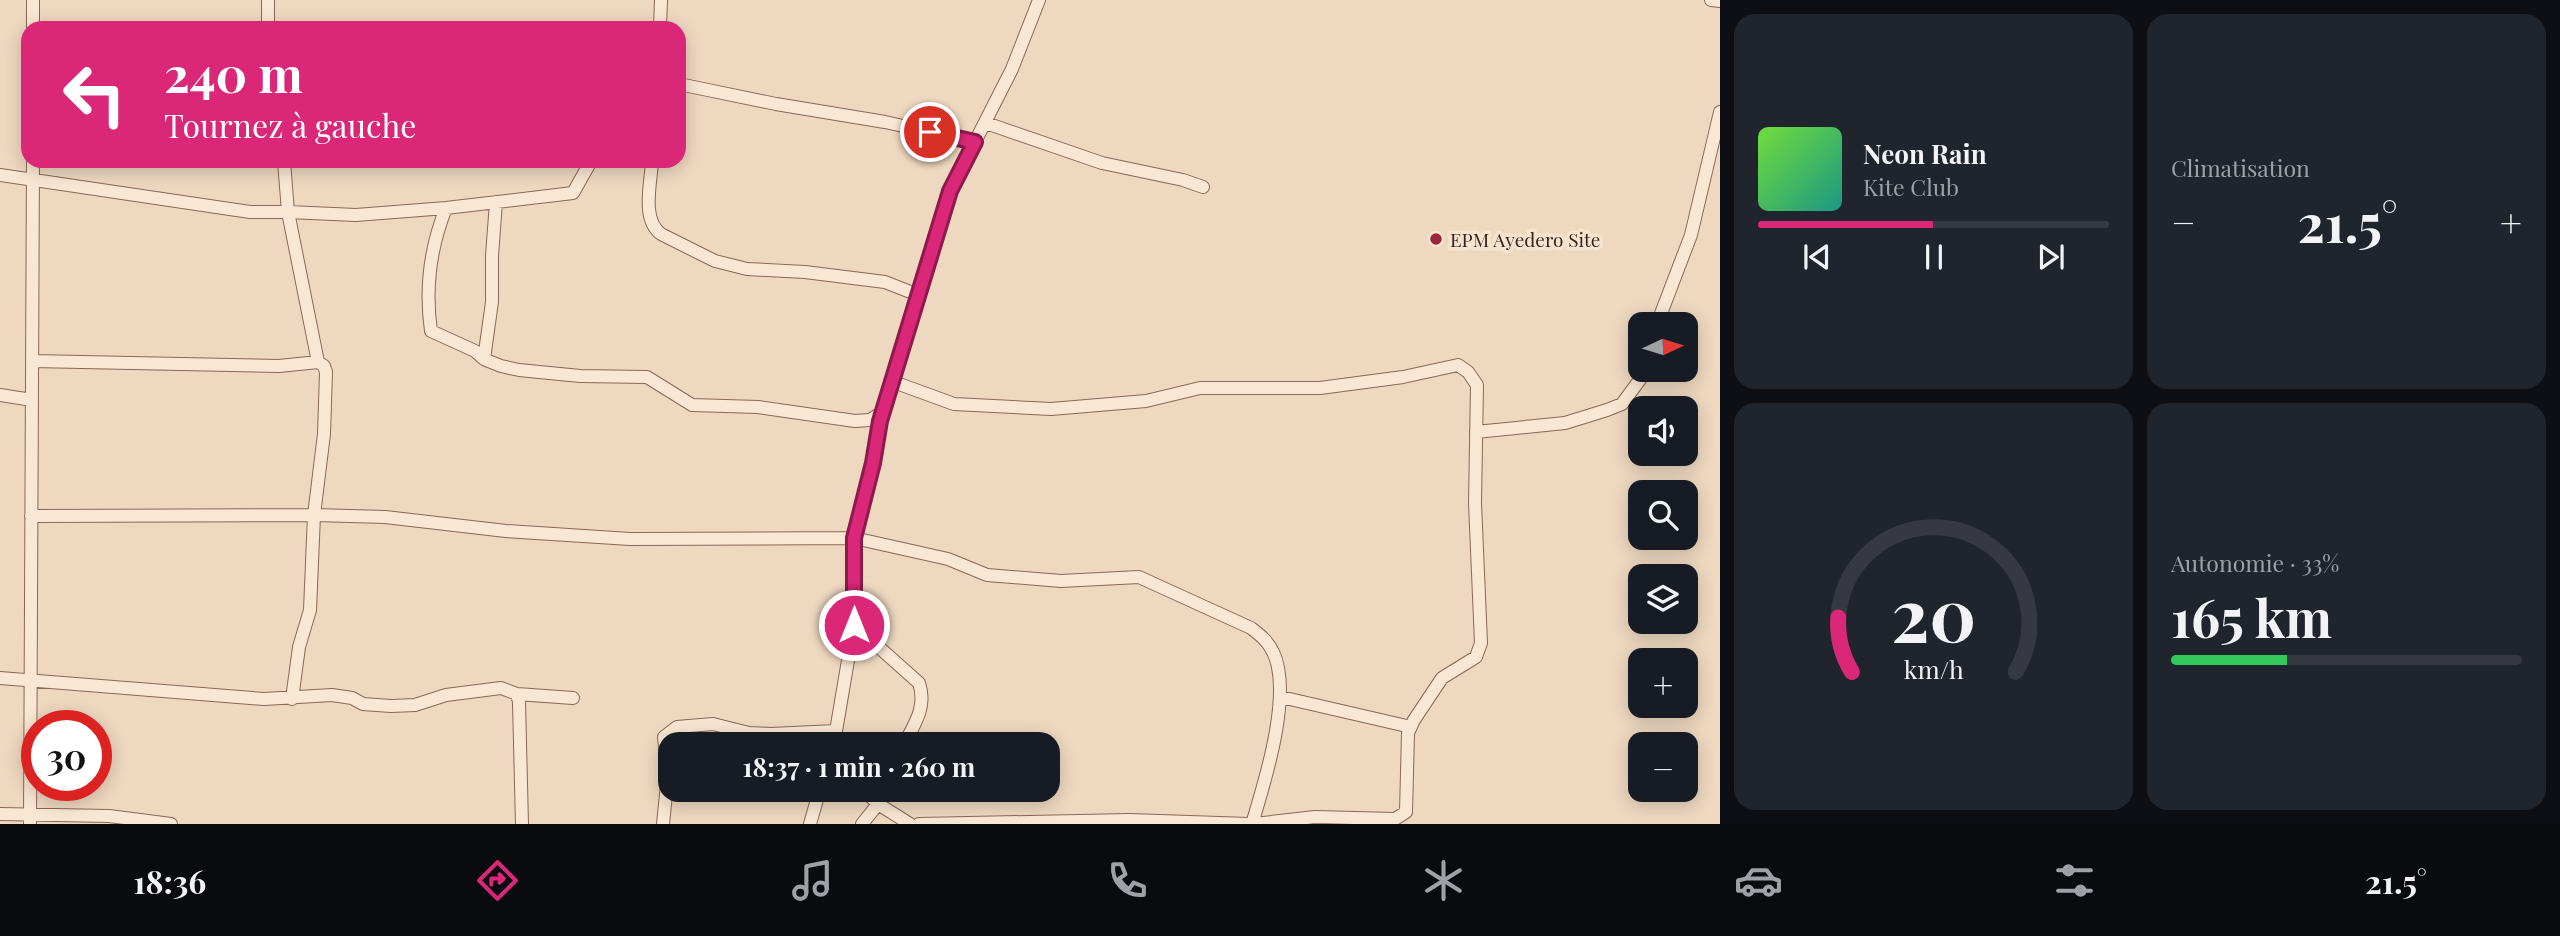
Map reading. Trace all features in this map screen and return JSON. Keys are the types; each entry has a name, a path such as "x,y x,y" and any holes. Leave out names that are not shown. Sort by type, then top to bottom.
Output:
{"street":[{"path":"33,0 33,21"},
{"path":"268,0 268,21"},
{"path":"660,21 661,0"},
{"path":"837,732 854,625 854,538 873,463 881,413 950,191 1012,69 1039,0"},
{"path":"1711,0 1720,1"},
{"path":"686,85 776,104 886,121 975,142"},
{"path":"1662,312 1691,235 1716,151 1720,112"},
{"path":"986,123 1102,163 1183,180 1203,187"},
{"path":"30,819 33,168"},
{"path":"285,168 288,212 318,362 326,372 324,434 314,515 310,610 299,647 292,699"},
{"path":"0,176 250,212 356,215 446,208 573,193 588,168"},
{"path":"652,168 649,219 654,229 715,261 747,269 805,272 885,282 918,295"},
{"path":"484,359 492,302 496,202"},
{"path":"446,208 436,232 429,267 427,307 431,331 475,351 484,359 519,370 580,376 647,377 692,405 758,407 855,421 870,420 881,413"},
{"path":"32,361 279,366 318,362"},
{"path":"891,381 954,404 1051,409 1146,401 1200,388 1320,388 1403,377 1458,365 1468,372 1476,385 1475,503 1481,643 1476,657 1442,678 1408,733 1406,812 1401,817 1315,817 1252,824 1129,820 919,824"},
{"path":"1476,432 1565,423 1622,404 1638,382"},
{"path":"0,396 32,400"},
{"path":"30,516 314,515 385,517 464,527 630,539 854,538 948,559 987,575 1061,581 1139,577 1251,628 1264,637 1274,654 1281,697 1264,786 1252,824"},
{"path":"854,625 919,683 922,707 910,732"},
{"path":"0,678 264,699 332,695 352,698 363,704 391,706 415,705 446,695 501,688 517,694 573,698"},
{"path":"517,694 522,824"},
{"path":"1281,697 1411,727"},
{"path":"670,732 677,727 713,724 745,732"},
{"path":"663,824 665,802"},
{"path":"810,824 816,802"},
{"path":"862,824 878,804 910,824"},
{"path":"0,814 30,819 109,816 171,824"}],"place":[{"name":"EPM Ayedero Site","path":"1436,239"}],"route":[{"path":"854,625 854,538 873,463 880,421 950,191 975,142 930,132"}]}
